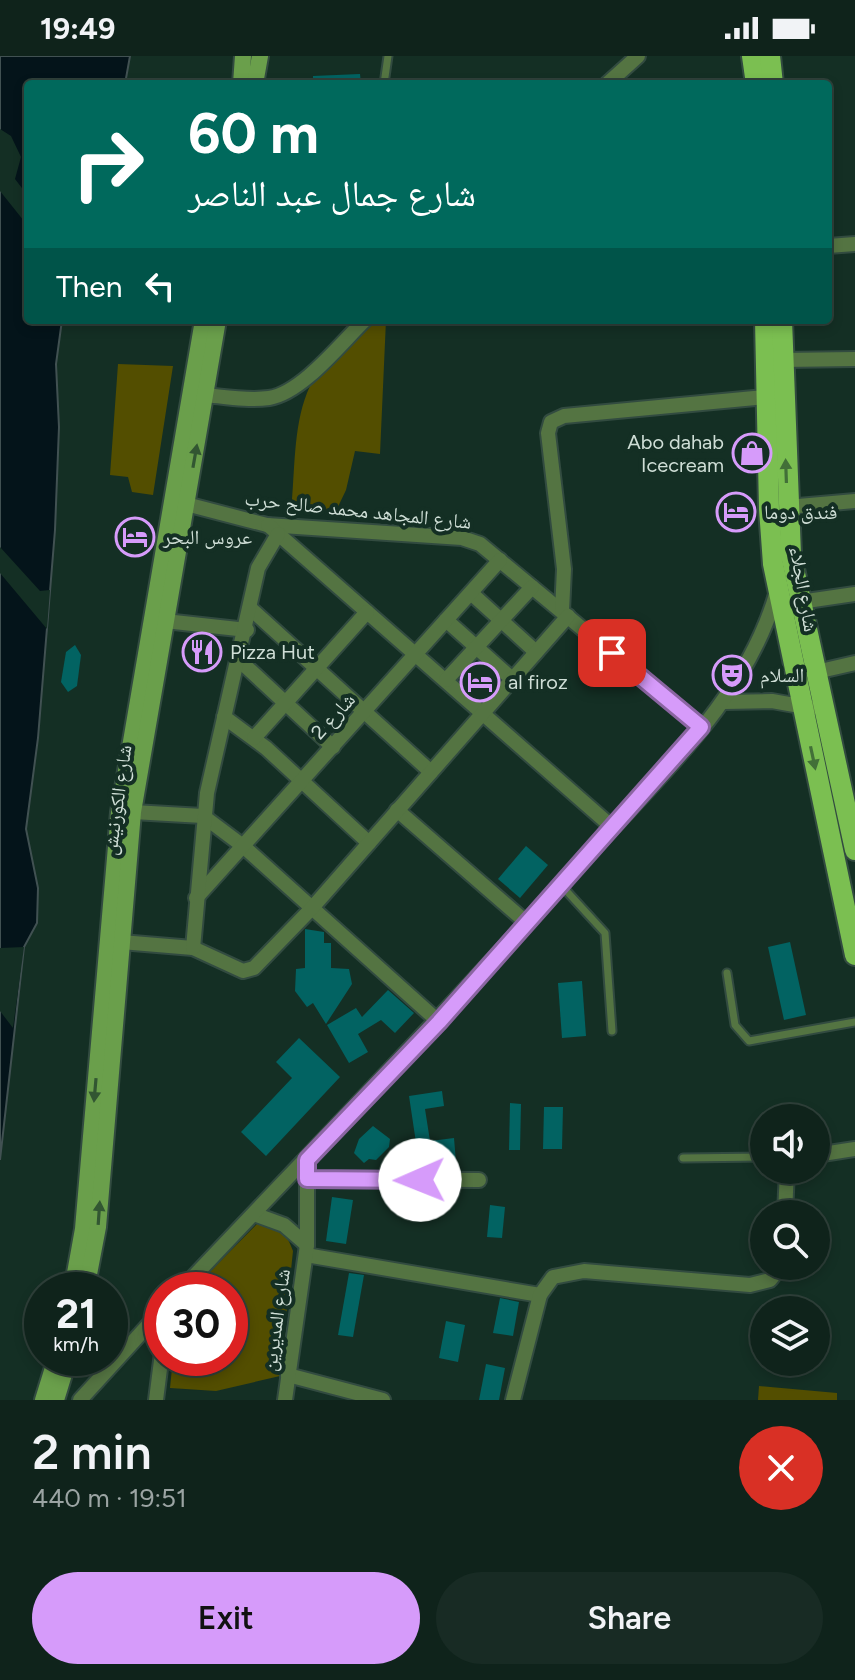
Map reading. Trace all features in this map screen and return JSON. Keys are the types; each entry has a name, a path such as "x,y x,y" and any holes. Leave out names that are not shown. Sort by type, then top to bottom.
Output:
{"main road":[{"path":"752,56 755,80"},
{"path":"770,56 773,80"},
{"name":"شارع الجلاء","path":"765,324 769,509 777,591 855,955"},
{"name":"شارع الجلاء","path":"782,324 787,507 800,602 855,848"}],"street":[{"path":"241,80 243,56"},
{"path":"256,80 260,56"},
{"path":"611,80 638,56"},
{"path":"832,246 855,244"},
{"name":"شارع الكورنيش","path":"75,1272 83,1229 119,812 202,324"},
{"name":"شارع الكورنيش","path":"89,1272 98,1227 133,812 217,324"},
{"path":"206,395 259,399 280,396 299,384 361,324"},
{"path":"782,360 855,359"},
{"path":"121,942 193,948 237,968 249,970 312,908 536,652 565,614 564,569 548,433 551,422 564,416 765,397"},
{"path":"787,507 855,501"},
{"name":"شارع المجاهد محمد صالح حرب","path":"186,504 273,529 462,538 480,544 701,727"},
{"path":"193,948 203,816 262,557 273,529 612,827"},
{"name":"شارع 2","path":"196,898 500,560"},
{"path":"446,680 532,587"},
{"path":"198,1272 439,1022 724,702 756,651 777,591"},
{"path":"471,593 536,652"},
{"path":"800,602 855,594"},
{"path":"251,609 431,772"},
{"path":"254,738 367,612"},
{"path":"446,620 512,679"},
{"path":"165,621 247,630"},
{"path":"239,660 333,747"},
{"path":"816,672 855,663"},
{"path":"724,702 772,701 826,713"},
{"path":"224,717 254,738 369,843"},
{"path":"397,810 527,923"},
{"path":"133,812 203,816 243,846 439,1022"},
{"path":"830,1153 855,1149"},
{"name":"شارع المديرين","path":"285,1400 307,1250 307,1160"},
{"path":"307,1179 479,1180"},
{"name":"شارع المديرين","path":"254,1214 284,1225 307,1250"},
{"path":"307,1250 540,1295"},
{"path":"513,1400 540,1295 553,1277 572,1271 750,1285 770,1280"},
{"path":"128,1343 144,1327"},
{"path":"288,1375 383,1400"},
{"path":"43,1400 50,1376"},
{"path":"56,1400 63,1376"},
{"path":"80,1400 99,1376"},
{"path":"156,1400 159,1376"}],"lane":[{"path":"385,80 388,56"},
{"path":"561,885 605,933 612,1031"},
{"path":"727,973 735,1025 749,1041 855,1022"},
{"path":"683,1158 750,1157"}],"shaded area":[{"path":"0,56 130,56 126,80 24,80 24,324 61,324 56,364 59,427 55,530 38,738 26,829 38,888 37,923 24,947 0,1160"},
{"path":"370,324 386,324 380,454 355,451 346,490 336,511 291,511 302,407 312,383 327,363"},
{"path":"118,364 173,366 153,495 132,492 128,477 110,475"},
{"path":"257,1224 270,1226 288,1239 293,1251 280,1376 216,1391 170,1388 171,1376 248,1376 248,1272 210,1272"},
{"path":"759,1386 837,1393 837,1400 758,1400"}],"pier":[{"path":"0,129 11,136 21,157 15,179 24,191 24,221 0,191"},
{"path":"0,547 40,591 50,590 47,629 0,573"},
{"path":"24,947 13,1028 0,1011 0,948"}],"building":[{"path":"360,74 361,80 313,80 313,76"},
{"path":"75,645 81,655 77,686 68,692 61,682 66,652"},
{"path":"526,846 548,865 520,898 498,879"},
{"path":"305,929 324,932 324,943 331,943 331,968 349,969 352,984 326,1024 313,1003 307,1007 295,991 296,969 305,968"},
{"path":"790,942 806,1015 784,1020 768,947"},
{"path":"582,981 586,1036 562,1038 558,983"},
{"path":"388,990 414,1013 395,1033 381,1020 358,1034 368,1052 349,1063 327,1025 356,1008 362,1017"},
{"path":"299,1038 340,1077 266,1156 241,1132 292,1078 276,1062"},
{"path":"442,1091 444,1106 425,1109 430,1141 454,1138 456,1162 438,1164 437,1153 418,1156 409,1096"},
{"path":"510,1103 521,1104 520,1150 509,1150"},
{"path":"544,1107 563,1107 562,1149 543,1149"},
{"path":"373,1126 390,1139 389,1147 376,1160 369,1159 364,1163 354,1153 359,1139"},
{"path":"332,1197 353,1200 346,1244 326,1241"},
{"path":"490,1205 505,1207 502,1238 487,1237"},
{"path":"349,1273 364,1275 353,1337 338,1335"},
{"path":"500,1298 519,1302 513,1336 493,1333"},
{"path":"446,1321 465,1325 458,1362 439,1358"},
{"path":"486,1364 505,1368 499,1400 479,1400"}],"place":[{"name":"Abo dahab Icecream","path":"752,453"},
{"name":"فندق دوما","path":"736,512"},
{"name":"عروس البحر","path":"135,537"},
{"name":"Pizza Hut","path":"202,652"},
{"name":"السلام","path":"732,675"},
{"name":"al firoz","path":"480,682"}],"route":[{"path":"420,1180 307,1179 307,1160 439,1022 701,727 612,653"}]}
